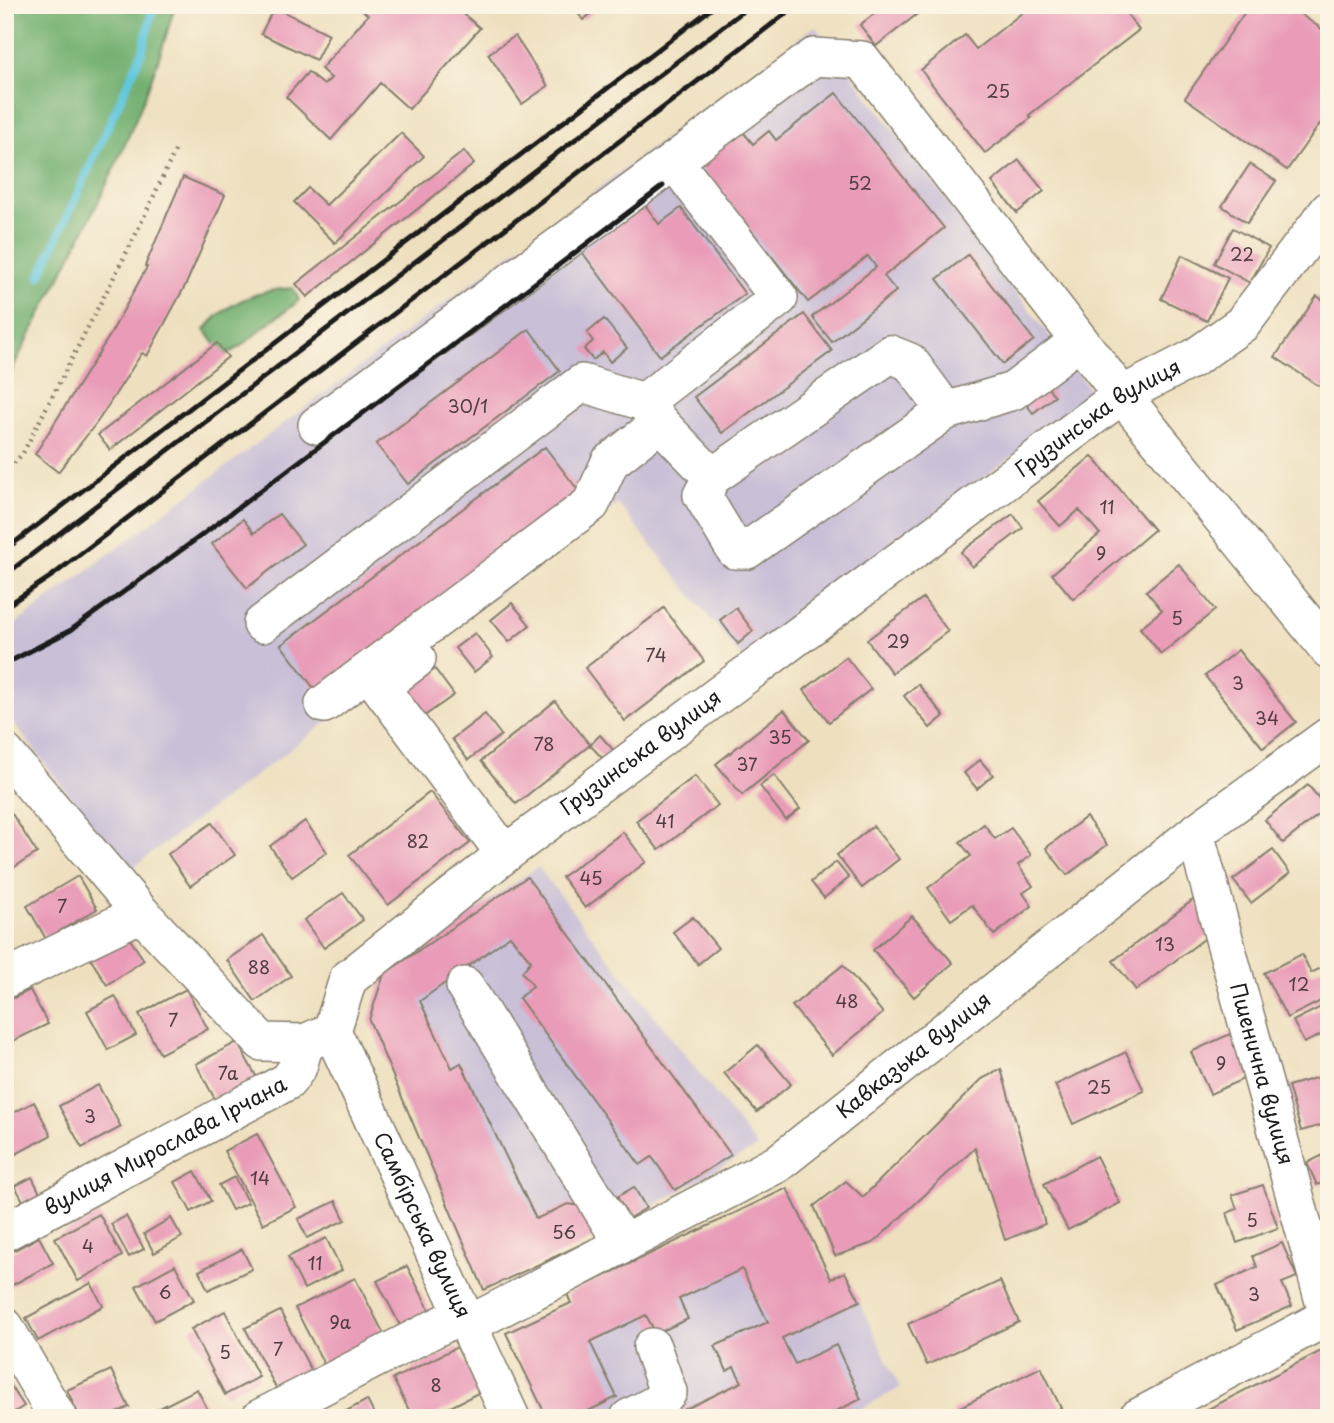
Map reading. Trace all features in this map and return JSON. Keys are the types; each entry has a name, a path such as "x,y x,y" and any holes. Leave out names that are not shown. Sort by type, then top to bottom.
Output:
{"street":[{"path":"317,425 814,57 862,60 1079,341 1329,650"},
{"path":"324,704 591,504 610,461 652,412 779,298 674,161"},
{"name":"Грузинська вулиця","path":"318,1037 348,979 505,854 1122,395 1194,358 1242,324 1329,210"},
{"path":"946,411 910,362 890,354 712,477 702,495 735,550 747,550 946,411 1013,391 1079,341"},
{"path":"262,624 582,383 652,412 712,477"},
{"path":"450,634 380,687 505,854"},
{"name":"Кавказька вулиця","path":"260,1418 623,1244 777,1164 1195,833 1329,736"},
{"path":"5,753 141,913 262,1042 318,1037"},
{"name":"Пшенична вулиця","path":"1195,833 1328,1316"},
{"path":"5,979 141,913"},
{"path":"465,986 623,1244"},
{"name":"вулиця Мирослава Ірчана","path":"5,1232 288,1082 318,1037"},
{"name":"Самбірська вулиця","path":"318,1037 466,1319 512,1418"},
{"path":"1137,1418 1328,1316"},
{"path":"5,1327 58,1418"},
{"path":"629,1418 656,1404 668,1392 652,1347"}],"path":[{"path":"5,474 23,453 133,240 176,149"}],"shaded area":[{"path":"815,26 1094,395 742,658 618,504 128,871 5,712 5,632"},
{"path":"538,867 757,1147 601,1235 484,1290 369,1020 384,974"},
{"path":"787,1188 831,1278 845,1272 900,1388 843,1418 547,1418 506,1333 570,1303 567,1294"}],"green space":[{"path":"5,5 175,5 160,55 122,151 77,245 5,383"},
{"path":"293,288 299,300 229,353 223,355 205,330 222,312 244,299 268,291"}],"building":[{"path":"356,5 453,5 480,28 409,109 380,83 331,140 286,97 308,72 324,85 331,78 321,69 368,15"},
{"path":"572,5 602,5 583,20"},
{"path":"885,5 929,5 876,46 860,25"},
{"path":"1032,5 1120,5 1139,30 1029,115 1031,118 985,153 921,70 965,35 976,49"},
{"path":"1250,5 1287,5 1329,34 1329,111 1287,170 1185,98"},
{"path":"274,7 329,34 316,60 261,34"},
{"path":"515,36 548,86 522,104 488,54"},
{"path":"836,93 944,228 884,276 896,291 832,342 812,317 876,267 868,256 808,302 696,161 739,127 753,144 769,131 776,140"},
{"path":"401,133 424,156 335,243 294,202 308,188 326,205"},
{"path":"464,151 474,164 307,297 296,284"},
{"path":"1019,160 1044,191 1017,213 992,182"},
{"path":"1250,164 1276,181 1247,223 1222,206"},
{"path":"183,177 225,195 186,284 147,356 142,353 98,421 58,472 35,454 110,335 147,267 145,266"},
{"path":"645,205 659,224 681,208 745,294 660,356 582,252"},
{"path":"1233,228 1269,248 1250,283 1214,263"},
{"path":"968,255 1034,340 1003,364 937,279"},
{"path":"1182,255 1228,278 1207,321 1161,299"},
{"path":"1317,296 1329,304 1329,385 1325,390 1275,357"},
{"path":"804,314 832,351 722,433 694,397"},
{"path":"604,319 627,348 610,362 603,352 593,360 584,349 593,341 587,333"},
{"path":"529,329 560,371 408,484 376,444"},
{"path":"217,343 228,357 110,450 98,435"},
{"path":"1045,384 1055,396 1033,413 1024,401"},
{"path":"545,447 581,494 317,692 281,645"},
{"path":"1092,456 1154,530 1073,599 1052,574 1100,534 1079,510 1060,526 1038,501"},
{"path":"279,514 303,544 247,588 212,544 243,519 254,533"},
{"path":"1013,514 1023,528 972,567 961,552"},
{"path":"1179,564 1215,610 1161,654 1140,628 1162,610 1146,591"},
{"path":"923,598 948,631 892,673 867,640"},
{"path":"512,603 530,625 509,642 491,620"},
{"path":"664,608 704,661 625,721 585,668"},
{"path":"736,608 753,631 738,644 720,620"},
{"path":"475,633 493,657 474,672 455,648"},
{"path":"1238,650 1296,722 1263,748 1205,676"},
{"path":"846,657 871,689 829,722 804,690"},
{"path":"435,669 454,695 420,719 402,694"},
{"path":"918,684 944,716 930,728 904,696"},
{"path":"555,701 590,745 516,804 481,761"},
{"path":"784,710 809,740 742,795 716,764"},
{"path":"485,714 501,735 468,760 452,739"},
{"path":"600,735 615,752 605,761 590,745"},
{"path":"980,760 993,775 977,789 964,773"},
{"path":"774,775 800,809 786,820 760,786"},
{"path":"695,776 718,805 659,850 636,821"},
{"path":"1308,785 1327,808 1283,843 1265,820"},
{"path":"430,792 470,843 388,905 349,855"},
{"path":"5,803 37,853 5,873"},
{"path":"1086,817 1107,845 1067,875 1046,848"},
{"path":"305,821 327,852 292,877 270,846"},
{"path":"212,823 235,855 190,886 168,854"},
{"path":"984,824 995,839 1011,828 1031,855 1018,865 1033,886 1023,893 1032,906 994,935 972,905 951,920 928,888 971,856 960,842"},
{"path":"873,826 899,859 862,888 837,855"},
{"path":"623,832 646,862 585,908 562,877"},
{"path":"1273,850 1290,873 1251,903 1233,880"},
{"path":"836,862 849,878 824,898 811,882"},
{"path":"78,876 97,909 46,939 27,906"},
{"path":"527,877 731,1155 675,1190 652,1157 640,1165 519,998 533,986 522,972 531,961 510,936 420,1001 452,1068 461,1063 536,1219 568,1204 588,1207 601,1235 484,1290 369,1020 384,974"},
{"path":"343,893 363,920 324,948 304,920"},
{"path":"1193,900 1216,930 1136,990 1113,961"},
{"path":"912,916 953,963 914,997 873,950"},
{"path":"693,917 718,948 698,964 673,932"},
{"path":"127,935 144,960 107,985 90,958"},
{"path":"263,935 291,976 255,1001 227,960"},
{"path":"1302,954 1311,973 1329,964 1329,997 1287,1018 1264,973"},
{"path":"843,965 883,1013 832,1055 792,1006"},
{"path":"186,989 208,1029 160,1054 139,1014"},
{"path":"30,990 48,1024 5,1045 5,1002"},
{"path":"115,996 136,1035 108,1050 87,1011"},
{"path":"1327,1004 1329,1031 1304,1043 1293,1021"},
{"path":"1232,1033 1252,1075 1210,1094 1191,1052"},
{"path":"237,1042 260,1083 218,1105 196,1064"},
{"path":"758,1045 791,1084 757,1112 724,1073"},
{"path":"1126,1052 1144,1091 1073,1124 1055,1085"},
{"path":"1001,1069 1045,1224 1005,1240 975,1148 873,1243 835,1256 814,1206 846,1181 863,1197 982,1079"},
{"path":"1329,1074 1329,1123 1301,1131 1288,1086"},
{"path":"98,1085 121,1127 82,1148 59,1106"},
{"path":"34,1102 51,1135 5,1160 5,1117"},
{"path":"257,1134 296,1207 263,1224 224,1151"},
{"path":"1329,1152 1329,1180 1317,1185 1307,1163"},
{"path":"1096,1156 1120,1203 1068,1230 1044,1184"},
{"path":"195,1171 211,1201 191,1212 175,1182"},
{"path":"32,1177 45,1203 29,1212 15,1186"},
{"path":"234,1177 248,1203 232,1210 219,1185"},
{"path":"1263,1185 1278,1228 1237,1243 1227,1213 1237,1209 1232,1195"},
{"path":"634,1187 646,1208 629,1218 617,1197"},
{"path":"787,1188 831,1279 845,1272 860,1301 782,1338 795,1364 836,1345 861,1399 822,1418 667,1418 742,1382 734,1367 727,1371 715,1346 768,1322 742,1269 679,1299 688,1319 656,1334 646,1315 590,1342 617,1397 574,1418 547,1418 506,1333 571,1303 567,1294"},
{"path":"336,1201 345,1220 307,1238 298,1219"},
{"path":"99,1214 122,1256 78,1281 55,1238"},
{"path":"126,1216 144,1249 129,1257 111,1224"},
{"path":"171,1218 182,1237 154,1253 144,1234"},
{"path":"39,1237 53,1263 5,1289 5,1255"},
{"path":"326,1238 342,1270 304,1289 288,1257"},
{"path":"1282,1243 1297,1277 1282,1283 1292,1306 1237,1330 1217,1285 1257,1267 1253,1256"},
{"path":"242,1249 252,1269 208,1290 199,1271"},
{"path":"175,1265 194,1300 155,1321 136,1286"},
{"path":"407,1266 431,1313 401,1327 377,1281"},
{"path":"355,1278 386,1338 326,1368 295,1308"},
{"path":"1000,1281 1019,1322 927,1365 908,1324"},
{"path":"91,1283 103,1306 38,1341 26,1318"},
{"path":"225,1311 259,1377 225,1395 191,1329"},
{"path":"280,1311 312,1372 277,1390 245,1328"},
{"path":"457,1347 480,1392 429,1418 413,1418 393,1379"},
{"path":"1329,1347 1329,1407 1308,1418 1191,1418"},
{"path":"1041,1367 1061,1408 1041,1418 956,1418 952,1411"},
{"path":"111,1370 129,1407 106,1418 80,1418 67,1390"},
{"path":"5,1377 24,1406 5,1418"},
{"path":"197,1389 212,1418 158,1418 154,1411"},
{"path":"367,1400 376,1418 333,1418"}],"waterway":[{"path":"40,276 142,52 154,5"}],"railway":[{"path":"5,550 716,5"},
{"path":"5,575 751,5"},
{"path":"5,607 53,575 797,5"},
{"path":"5,664 71,630 202,535 663,186"}]}
